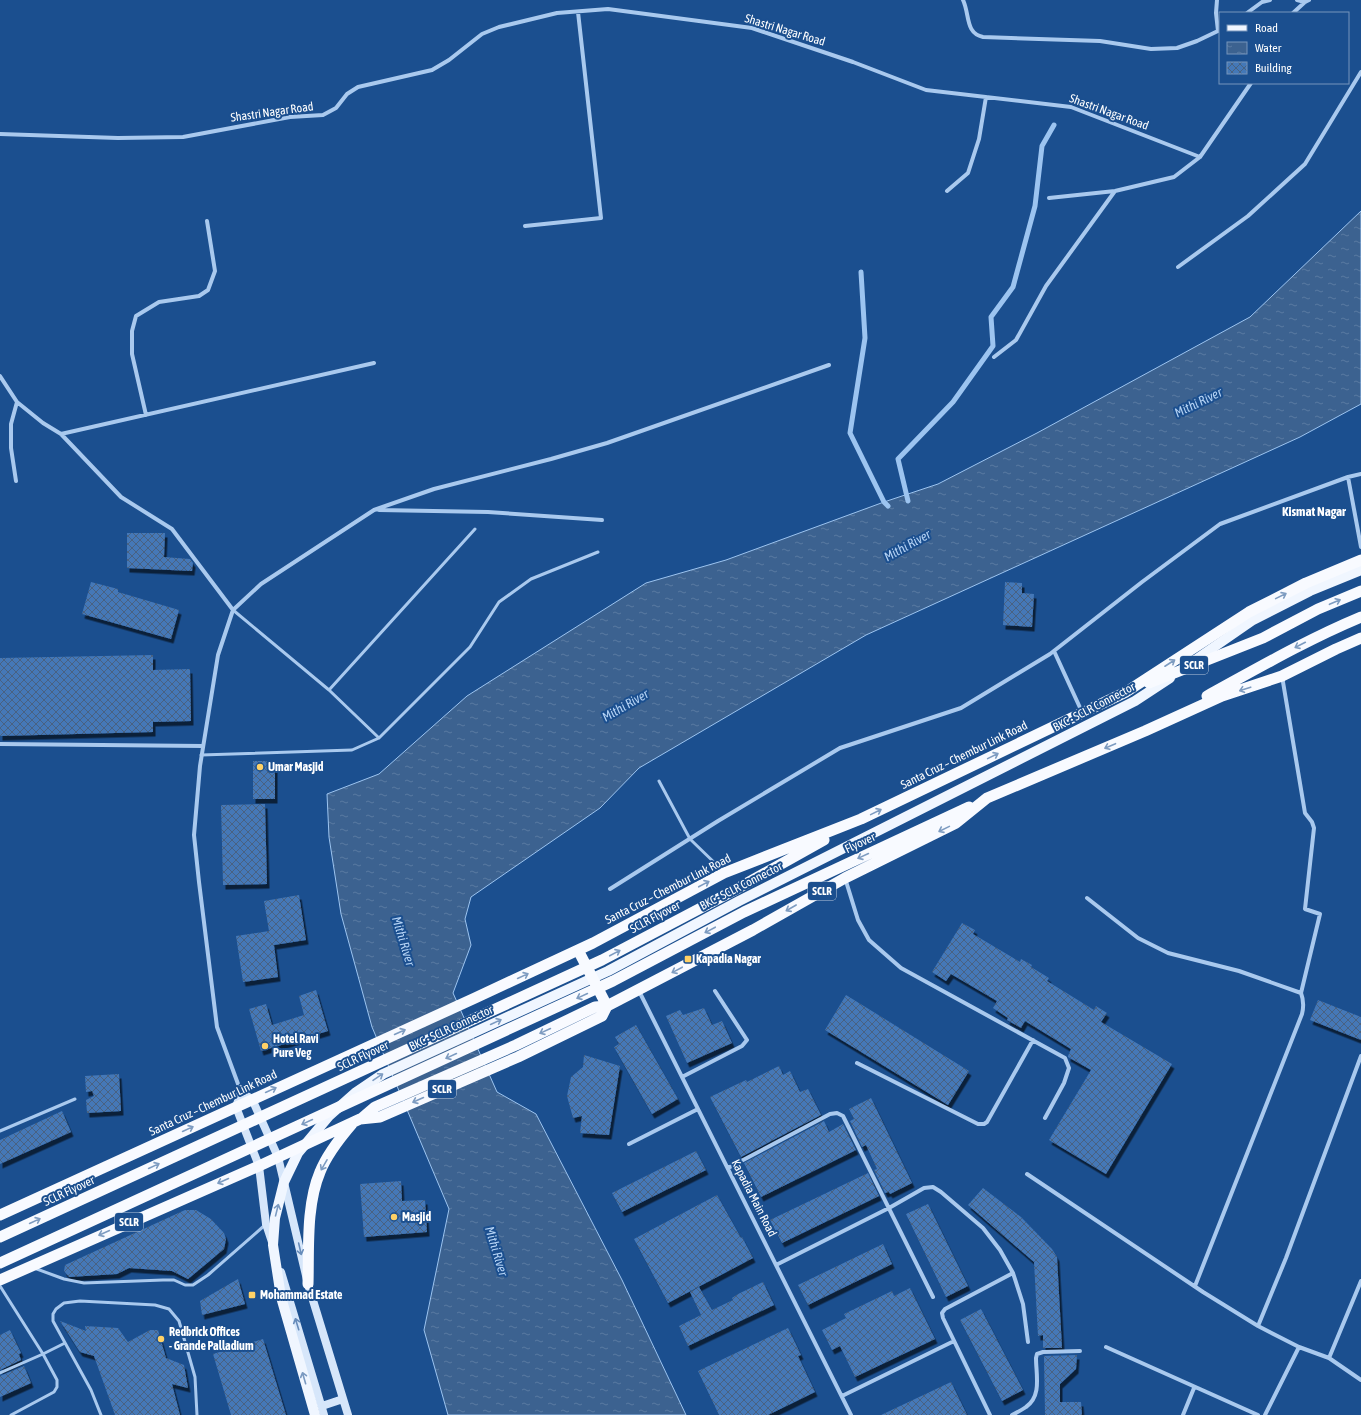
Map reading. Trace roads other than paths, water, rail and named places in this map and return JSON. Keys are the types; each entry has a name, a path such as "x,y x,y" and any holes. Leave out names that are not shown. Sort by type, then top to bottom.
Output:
{"highway":[{"name":"Santa Cruz – Chembur Link Road","path":"0,1215 578,950 724,873 861,819 1083,713 1126,692 1249,612 1306,583 1361,560"},
{"name":"SCLR","path":"1126,692 1262,638 1318,609 1361,591"},
{"name":"SCLR","path":"0,1280 259,1166 357,1121 505,1062 602,1016 607,1006 753,930 845,878 956,823 987,798 1145,731 1273,659 1328,631 1361,617"},
{"path":"1145,731 1222,696 1282,676 1361,638"},
{"name":"Flyover","path":"0,1263 613,981 744,912 987,798"},
{"name":"Flyover","path":"734,891 861,819"},
{"name":"SCLR Flyover","path":"0,1237 602,960 734,891"},
{"path":"378,1112 596,1007 607,1006 578,950"},
{"path":"308,1284 310,1226 313,1198 320,1172 337,1142 357,1121"}],"main road":[{"name":"BKC - SCLR Connector","path":"315,1415 281,1297 273,1245 275,1218 284,1182 298,1153 329,1116 355,1093 383,1074 608,971 753,894 1135,702 1253,620 1310,591 1361,570"},
{"path":"324,1415 266,1224 259,1166 236,1107 240,1092 252,1099 278,1156 308,1284 348,1415"},
{"path":"322,1406 344,1399"}],"street":[{"path":"963,0 971,30 976,36 1100,41 1151,49 1177,48 1219,31 1216,13 1217,0"},
{"path":"1247,12 1262,2 1270,0"},
{"path":"1297,0 1307,1"},
{"path":"1294,12 1307,1"},
{"name":"Shastri Nagar Road","path":"0,134 118,138 183,137 290,118 322,115 336,108 347,94 358,87 432,70 449,60 482,34 499,27 557,13 608,9 752,28 853,62 926,90 1071,107 1200,157"},
{"path":"525,226 601,218 578,12"},
{"path":"1178,267 1248,216 1305,164 1361,72"},
{"path":"1049,198 1115,191 1174,177 1200,157 1250,84"},
{"path":"947,192 968,173 979,139 986,97"},
{"path":"994,357 1016,340 1046,286 1115,191"},
{"path":"146,415 132,354 132,331 136,316 159,302 199,296 208,290 214,271 207,221"},
{"path":"61,434 374,363"},
{"path":"240,1092 217,1026 194,835 201,755 218,654 233,610 261,584 374,510 434,489 551,460 607,443 829,365"},
{"path":"0,376 16,402 43,423 61,434 121,497 172,529 233,610"},
{"path":"16,402 11,424 11,448 16,481"},
{"path":"610,889 840,748 960,708 1054,651 1142,582 1220,524 1348,477 1361,474"},
{"path":"1348,477 1361,547"},
{"path":"374,510 488,512 602,520"},
{"path":"1054,651 1083,713"},
{"path":"1195,1286 1302,1014 1303,999 1301,993 1320,914 1305,909 1314,828 1312,822 1305,813 1282,676"},
{"path":"0,744 203,746"},
{"path":"845,878 858,920 869,940 901,968 1066,1058 1069,1068 1064,1083 1044,1118"},
{"path":"1087,898 1138,938 1168,953 1239,970 1301,993"},
{"name":"Kapadia Main Road","path":"639,990 851,1415"},
{"path":"682,1077 742,1046 747,1040 715,991"},
{"path":"857,1063 978,1124 984,1124 987,1122 1033,1040"},
{"path":"1258,1326 1286,1258 1361,1056"},
{"path":"629,1144 698,1109"},
{"path":"728,1168 830,1114 837,1113 843,1116 933,1297"},
{"path":"1027,1174 1195,1286 1258,1326 1299,1347 1329,1358 1361,1380"},
{"path":"776,1265 889,1208 924,1188 932,1187 941,1192 983,1228 1000,1250 1013,1273 1023,1304 1028,1342"},
{"path":"990,1415 943,1318 942,1313 945,1309 1013,1273"},
{"path":"1329,1358 1361,1282"},
{"path":"842,1396 954,1341"},
{"path":"1106,1347 1194,1388 1258,1415"},
{"path":"1266,1415 1299,1347"},
{"path":"1012,1415 1027,1407 1034,1399 1037,1391 1037,1354 1043,1352 1080,1351"},
{"path":"1183,1415 1194,1388"}],"lane":[{"path":"329,690 475,529"},
{"path":"201,755 352,750 379,738 470,647 499,602 531,579 598,552"},
{"path":"233,610 329,690 379,738"},
{"path":"659,781 690,839 724,873"},
{"path":"0,1131 74,1099"},
{"path":"30,1266 52,1275 84,1283 174,1280 185,1286 193,1285 208,1275 266,1224"},
{"path":"0,1286 43,1354 57,1380 57,1387 54,1392 11,1415"},
{"path":"101,1415 91,1390 53,1321 53,1314 56,1309 64,1303 80,1301 155,1305 169,1309 180,1321 195,1377 197,1415"},
{"path":"0,1374 65,1342"}],"water":[{"name":"Mithi River","path":"1361,211 1361,404 1300,437 866,635 639,768 600,808 471,897 465,919 471,945 453,993 497,1092 536,1114 622,1280 686,1415 448,1415 424,1330 449,1209 372,1027 341,914 329,837 327,794 379,774 467,696 646,583 726,560 884,502 938,484 1037,433 1250,317"}],"waterway":[{"path":"908,501 898,459 953,402 993,346 991,317 1013,287 1035,206 1042,146 1054,125"},
{"path":"861,272 865,338 850,433 884,502 888,506"}],"place":[{"name":"Umar Masjid","path":"260,767"},
{"name":"Kapadia Nagar","path":"688,959"},
{"name":"Hotel Ravi Pure Veg","path":"265,1046"},
{"name":"Masjid","path":"394,1217"},
{"name":"Mohammad Estate","path":"252,1295"},
{"name":"Redbrick Offices - Grande Palladium","path":"161,1339"}],"district":[{"name":"Kismat Nagar","path":"1314,511"}]}
